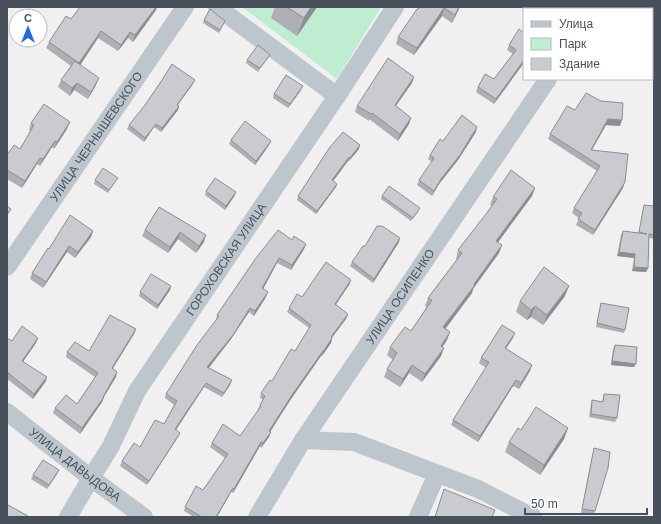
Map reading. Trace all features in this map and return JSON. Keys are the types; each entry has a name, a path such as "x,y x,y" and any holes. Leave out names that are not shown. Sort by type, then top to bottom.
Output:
{"street":[{"name":"УЛИЦА ЧЕРНЫШЕВСКОГО","path":"7,267 185,7"},
{"path":"217,7 337,96"},
{"name":"ГОРОХОВСКАЯ УЛИЦА","path":"68,517 90,478 111,446 137,391 337,96 395,7"},
{"name":"УЛИЦА ОСИПЕНКО","path":"257,517 303,440 547,80"},
{"name":"УЛИЦА ДАВЫДОВА","path":"7,412 90,478 144,517"},
{"path":"303,440 354,442 478,489 533,517"},
{"path":"418,517 437,474"}],"green space":[{"path":"242,7 381,7 337,79"}],"building":[{"path":"80,7 156,7 135,35 130,32 121,45 101,31 79,63 49,42 66,16 71,19"},
{"path":"287,7 311,7 304,18"},
{"path":"420,7 459,7 455,15 444,8 417,48 398,37 417,9"},
{"path":"544,7 567,7 566,8"},
{"path":"210,9 225,21 220,30 204,20"},
{"path":"653,17 654,17 653,53"},
{"path":"519,29 523,32 523,61 496,99 478,87 485,74 494,79 516,50 509,45"},
{"path":"258,45 270,55 260,68 247,60"},
{"path":"388,58 414,77 395,105 411,118 400,134 372,113 371,114 357,106"},
{"path":"75,61 99,78 91,92 77,83 72,88 61,80"},
{"path":"172,64 195,80 177,105 179,106 162,128 156,124 145,138 129,125 145,105"},
{"path":"286,75 303,86 290,104 274,94"},
{"path":"586,93 601,101 623,103 622,120 608,119 591,150 628,154 625,182 595,230 578,219 582,213 574,208 600,166 550,134 567,106 575,110"},
{"path":"44,104 70,122 57,142 55,141 43,159 40,158 25,181 7,170 7,155 14,145 20,149 34,125 31,123"},
{"path":"462,115 477,127 460,155 441,179 434,191 419,180 434,158 430,155 440,139 443,141"},
{"path":"245,121 271,141 256,161 231,140"},
{"path":"343,132 360,145 332,180 337,184 317,211 298,196 330,147"},
{"path":"103,168 118,178 109,190 95,180"},
{"path":"511,170 535,188 496,241 502,245 474,284 475,285 443,327 450,332 441,346 444,348 425,374 412,365 403,379 387,369 397,353 390,347 405,327 411,331 432,300 428,298 462,253 458,250 497,199 493,197"},
{"path":"215,178 236,192 226,206 206,191"},
{"path":"389,186 420,208 413,218 382,196"},
{"path":"644,205 654,206 654,235 649,234 648,268 634,267 635,254 619,252 623,231 647,234 639,232"},
{"path":"7,206 11,209 7,215"},
{"path":"159,207 206,235 199,246 180,232 170,247 145,230"},
{"path":"70,215 93,231 78,252 69,246 46,282 32,273"},
{"path":"377,226 382,226 400,238 374,279 352,262 363,246 365,246"},
{"path":"278,230 292,240 294,236 306,244 292,265 279,258 262,288 268,292 255,311 250,308 233,335 207,367 232,380 224,393 206,383 175,429 180,433 149,481 122,461 134,443 140,447 155,420 164,424 177,401 166,394 197,345 219,316 217,315 256,258"},
{"path":"326,262 351,280 335,304 348,314 292,395 269,431 271,432 263,443 261,442 216,517 202,517 185,507 196,486 203,490 228,454 212,443 223,424 240,436 261,406 260,405 265,396 261,393 270,380 272,381 291,349 295,351 311,325 289,308 297,294 302,297"},
{"path":"544,267 569,286 547,315 535,306 531,310 520,301"},
{"path":"151,274 171,286 158,305 140,292"},
{"path":"601,303 629,308 625,330 597,323"},
{"path":"110,315 136,329 112,368 117,372 104,397 82,428 55,408 66,395 77,404 98,373 67,352 75,342 89,351"},
{"path":"502,325 515,333 505,348 532,365 521,383 516,380 480,436 453,420 489,362 481,358"},
{"path":"22,326 38,338 22,361 47,377 34,394 7,372 7,338 12,341"},
{"path":"615,345 637,347 636,364 612,361"},
{"path":"604,394 620,395 617,418 591,414 592,400 603,402"},
{"path":"536,407 568,428 544,465 509,442 518,428 521,430"},
{"path":"594,448 610,452 608,468 595,511 582,509"},
{"path":"43,460 59,470 49,485 33,475"},
{"path":"444,489 495,510 492,517 435,517"},
{"path":"8,505 28,516 28,517 7,517"}]}
